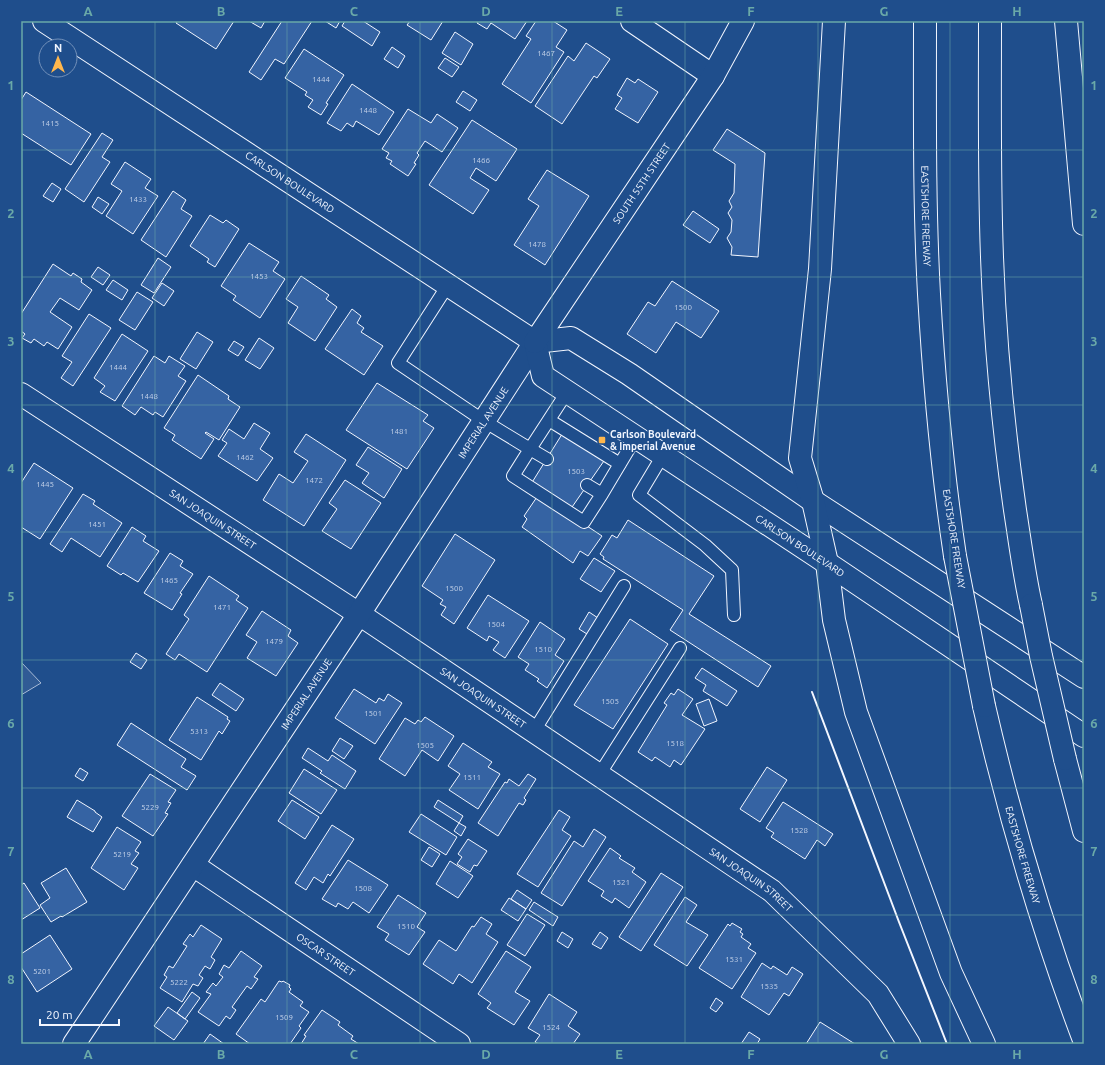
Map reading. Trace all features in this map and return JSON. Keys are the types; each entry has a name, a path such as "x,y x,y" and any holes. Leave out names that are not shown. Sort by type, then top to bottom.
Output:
{"main road":[{"name":"CARLSON BOULEVARD","path":"44,21 535,342 544,376 827,563 1084,736"},
{"path":"632,21 713,76"},
{"name":"SOUTH 55TH STREET","path":"535,342 713,76 743,21"},
{"path":"834,21 820,269 800,458 813,501 827,563 834,620 856,712 951,973 984,1044"},
{"name":"EASTSHORE FREEWAY","path":"925,21 925,189 929,292 937,415 955,556 984,706 1009,808 1061,976 1084,1040"},
{"path":"990,21 991,214 995,315 999,372 1010,472 1020,544 1041,656 1065,759 1084,831"},
{"path":"1066,21 1084,224"},
{"path":"535,342 571,338 629,374 813,501 1084,677"},
{"name":"IMPERIAL AVENUE","path":"74,1044 359,614 535,342"},
{"name":"SAN JOAQUIN STREET","path":"21,394 359,614 772,891 878,994 909,1044"},
{"name":"OSCAR STREET","path":"193,866 459,1044"}],"lane":[{"path":"448,285 398,364 484,421 547,459"},
{"path":"567,392 513,476 584,522 636,437"},
{"path":"549,420 620,464"},
{"path":"663,455 639,495 705,545 732,570 734,615"},
{"path":"587,485 602,494"},
{"path":"534,731 624,586"},
{"path":"599,775 680,648"}],"shaded area":[{"path":"21,662 41,683 21,695"}],"building":[{"path":"177,21 234,21 216,49 176,23"},
{"path":"249,21 265,21 261,28"},
{"path":"282,21 312,21 284,64 275,59 261,80 249,72"},
{"path":"325,21 340,21 336,28"},
{"path":"345,21 363,21 380,32 372,46 342,26"},
{"path":"410,21 443,21 431,40 407,25"},
{"path":"478,21 527,21 515,39 491,23 487,29 477,23"},
{"path":"536,21 553,21 567,30 556,47 564,52 531,103 502,84 531,39 526,36"},
{"path":"455,32 473,44 461,65 442,53"},
{"path":"586,43 610,59 597,78 594,76 562,124 535,106 568,56 574,61"},
{"path":"392,47 405,56 398,68 384,59"},
{"path":"304,49 344,75 326,103 328,104 321,115 308,107 313,100 305,95 307,92 285,78"},
{"path":"445,58 459,67 452,77 438,68"},
{"path":"627,78 635,83 638,79 658,92 638,123 615,109 622,98 617,95"},
{"path":"352,84 394,112 379,135 356,121 353,127 347,123 341,131 327,123"},
{"path":"463,91 477,100 470,111 456,102"},
{"path":"26,92 91,134 71,165 21,133 21,100"},
{"path":"408,109 431,123 437,114 458,128 442,152 425,141 417,153 419,155 414,163 416,164 408,176 390,164 392,161 386,158 389,153 382,149"},
{"path":"472,120 517,149 496,181 476,168 470,178 489,190 473,214 429,185"},
{"path":"727,129 765,153 758,257 731,255 732,247 727,238 731,232 732,220 728,213 732,207 729,201 734,193 735,164 713,150"},
{"path":"102,133 113,140 102,157 110,162 84,202 65,189"},
{"path":"125,162 151,179 145,188 158,196 133,234 106,216 122,191 111,184"},
{"path":"547,170 589,196 545,265 514,245 539,206 528,199"},
{"path":"52,183 61,189 53,202 43,196"},
{"path":"173,191 186,200 181,209 192,216 166,257 141,240"},
{"path":"98,197 109,204 102,214 92,207"},
{"path":"693,211 719,229 710,243 683,225"},
{"path":"210,215 223,223 226,220 239,229 215,267 207,262 209,259 190,246"},
{"path":"249,243 279,262 273,271 285,279 260,318 233,300 236,296 221,286"},
{"path":"158,258 171,267 154,293 141,285"},
{"path":"53,264 71,276 73,273 82,279 81,282 92,290 79,310 60,298 50,312 72,327 58,349 47,342 44,346 34,339 31,343 22,338 25,334 21,331 21,314"},
{"path":"98,267 110,275 103,285 91,277"},
{"path":"301,276 329,295 326,299 337,307 315,341 288,323 298,307 286,299"},
{"path":"113,280 128,290 122,300 106,290"},
{"path":"672,281 719,311 701,338 676,322 656,353 627,334 648,302 655,306"},
{"path":"162,283 174,291 164,306 152,298"},
{"path":"137,292 153,302 135,330 119,320"},
{"path":"352,309 361,316 357,323 364,328 361,332 383,346 364,375 325,349"},
{"path":"89,314 111,328 73,386 61,378 72,362 62,356"},
{"path":"197,332 213,342 196,369 180,359"},
{"path":"122,334 148,351 115,401 100,392 105,386 94,378"},
{"path":"259,338 274,348 260,369 245,360"},
{"path":"234,341 244,347 238,356 228,350"},
{"path":"154,356 165,363 169,356 185,366 178,376 186,381 163,417 155,412 153,415 141,407 135,415 122,406"},
{"path":"198,375 229,396 228,399 240,407 219,440 206,432 205,433 214,439 201,459 172,440 175,435 164,428"},
{"path":"377,383 428,415 423,421 434,428 407,469 346,430"},
{"path":"254,423 270,433 260,449 273,458 257,481 218,456 227,443 222,440 229,429 244,439"},
{"path":"564,431 606,458 570,510 531,484"},
{"path":"306,434 346,460 304,526 263,500 279,474 293,483 308,461 294,452"},
{"path":"368,447 402,469 384,498 362,483 369,473 356,465"},
{"path":"34,463 73,488 40,539 21,527 21,483"},
{"path":"345,480 381,503 351,549 322,531 337,509 329,503"},
{"path":"83,494 95,501 93,504 122,523 100,557 71,538 62,552 50,544"},
{"path":"539,494 602,536 588,556 580,551 573,563 522,527 527,519 524,516"},
{"path":"628,520 714,576 689,614 771,666 758,687 670,630 683,610 603,559 604,557 600,554 612,535 617,538"},
{"path":"132,527 146,536 143,541 159,551 138,582 123,573 121,575 107,566"},
{"path":"455,534 495,560 454,624 441,615 446,607 440,604 443,600 422,586"},
{"path":"170,553 183,561 180,566 193,574 180,593 182,594 172,610 144,593"},
{"path":"594,558 615,571 601,592 580,579"},
{"path":"209,576 239,596 236,600 248,608 207,672 179,654 175,660 166,654 189,619 184,615"},
{"path":"488,595 529,621 505,658 493,650 499,642 489,636 487,641 467,628"},
{"path":"262,611 291,630 288,636 298,643 276,676 247,658 257,642 246,635"},
{"path":"589,612 598,618 587,634 579,629"},
{"path":"630,619 668,644 613,729 574,705"},
{"path":"540,622 565,639 555,655 564,661 547,688 537,681 539,679 525,670 529,664 518,657"},
{"path":"136,653 147,660 141,669 130,662"},
{"path":"702,668 737,691 727,706 703,691 706,685 695,678"},
{"path":"220,683 244,699 236,711 212,695"},
{"path":"354,689 376,703 379,698 384,701 388,694 402,703 375,744 335,718"},
{"path":"678,689 693,699 682,715 705,729 681,765 674,760 670,767 655,757 652,761 638,752 667,705 664,703 671,693 674,695"},
{"path":"197,697 228,717 227,719 230,721 222,734 219,731 201,760 169,740"},
{"path":"709,699 717,721 704,726 696,704"},
{"path":"425,717 454,736 438,761 422,750 405,776 379,759 405,718 415,724 418,720 421,722"},
{"path":"131,723 186,759 181,767 196,776 187,790 117,745"},
{"path":"340,738 353,746 344,759 332,751"},
{"path":"463,743 492,762 488,767 500,774 478,809 449,790 460,774 448,766"},
{"path":"308,748 328,761 332,755 356,771 345,789 320,773 322,771 302,758"},
{"path":"767,767 787,780 760,822 740,809"},
{"path":"80,768 88,773 83,781 75,776"},
{"path":"304,769 337,790 321,814 289,793"},
{"path":"150,774 176,790 168,802 171,803 165,813 168,814 153,836 122,816"},
{"path":"528,774 536,779 524,798 526,800 523,805 519,803 498,836 478,823 505,782 507,783 509,779 519,786"},
{"path":"77,800 102,817 93,832 67,817"},
{"path":"292,800 319,817 305,839 278,821"},
{"path":"438,800 463,816 459,823 434,807"},
{"path":"783,802 833,834 825,846 817,840 805,859 771,837 774,833 766,828"},
{"path":"559,810 570,817 562,830 571,836 538,887 517,874"},
{"path":"421,814 457,837 446,855 409,832"},
{"path":"459,823 466,827 461,836 454,831"},
{"path":"332,825 354,839 330,876 328,874 323,883 314,877 306,890 295,883"},
{"path":"117,827 141,842 135,851 139,853 131,864 138,868 124,890 91,868"},
{"path":"594,829 606,837 562,906 541,893 574,841 583,847"},
{"path":"468,839 487,851 477,866 474,865 470,872 457,864 462,857 458,854"},
{"path":"429,847 440,854 432,867 421,860"},
{"path":"610,848 621,856 619,858 635,868 632,872 646,882 629,908 615,898 612,903 601,896 604,891 588,881"},
{"path":"348,860 388,885 369,913 353,902 348,909 338,903 336,907 322,899"},
{"path":"450,861 473,876 458,898 436,884"},
{"path":"66,868 87,902 51,922 40,905 50,898 41,883"},
{"path":"661,873 683,887 641,951 619,937"},
{"path":"24,883 40,908 21,920 21,885"},
{"path":"517,890 532,900 526,909 511,899"},
{"path":"398,895 426,913 417,927 425,932 409,955 385,940 389,934 377,927"},
{"path":"685,897 697,905 686,922 708,935 687,966 654,945"},
{"path":"509,898 526,909 518,921 501,910"},
{"path":"534,902 558,917 553,926 529,910"},
{"path":"527,914 545,925 525,956 507,945"},
{"path":"481,917 492,924 486,934 498,942 472,983 459,974 453,984 423,964 439,940 456,951 472,926 474,927"},
{"path":"732,923 742,929 740,932 743,934 741,937 751,944 748,948 756,953 732,989 699,968 728,924 730,926"},
{"path":"201,925 222,939 211,957 215,960 210,969 205,966 199,975 203,978 198,986 193,984 182,1002 160,988 167,977 164,975 169,966 173,968 187,946 183,944 190,934 193,937"},
{"path":"562,932 573,939 568,948 557,941"},
{"path":"600,932 608,938 601,949 592,944"},
{"path":"50,935 72,969 37,992 21,967 21,954"},
{"path":"241,951 262,966 254,977 258,979 251,989 247,986 232,1007 236,1010 230,1019 226,1016 219,1026 198,1012 211,994 206,992 213,983 216,986 223,977 219,974 224,965 229,968"},
{"path":"506,951 531,967 515,992 530,1001 514,1025 487,1008 491,1003 478,994"},
{"path":"762,963 771,969 773,966 787,975 792,967 803,974 789,996 784,993 769,1015 741,997"},
{"path":"279,981 283,981 290,985 289,987 291,989 289,992 303,1002 300,1006 309,1012 299,1026 301,1028 290,1044 250,1044 236,1034 261,999 265,1002"},
{"path":"192,992 200,998 185,1019 177,1013"},
{"path":"549,994 577,1012 568,1026 580,1034 573,1044 539,1044 535,1042 540,1035 528,1028"},
{"path":"716,998 723,1003 716,1012 710,1008"},
{"path":"168,1007 188,1021 174,1040 154,1026"},
{"path":"322,1010 340,1022 338,1025 353,1036 351,1039 359,1044 301,1044 306,1036 304,1035"},
{"path":"820,1022 855,1044 806,1044"},
{"path":"749,1032 760,1039 757,1044 741,1044"},
{"path":"210,1034 224,1044 203,1044"}],"wall":[{"path":"812,692 947,1044"}],"place":[{"name":"Carlson Boulevard & Imperial Avenue","path":"602,440"}]}
